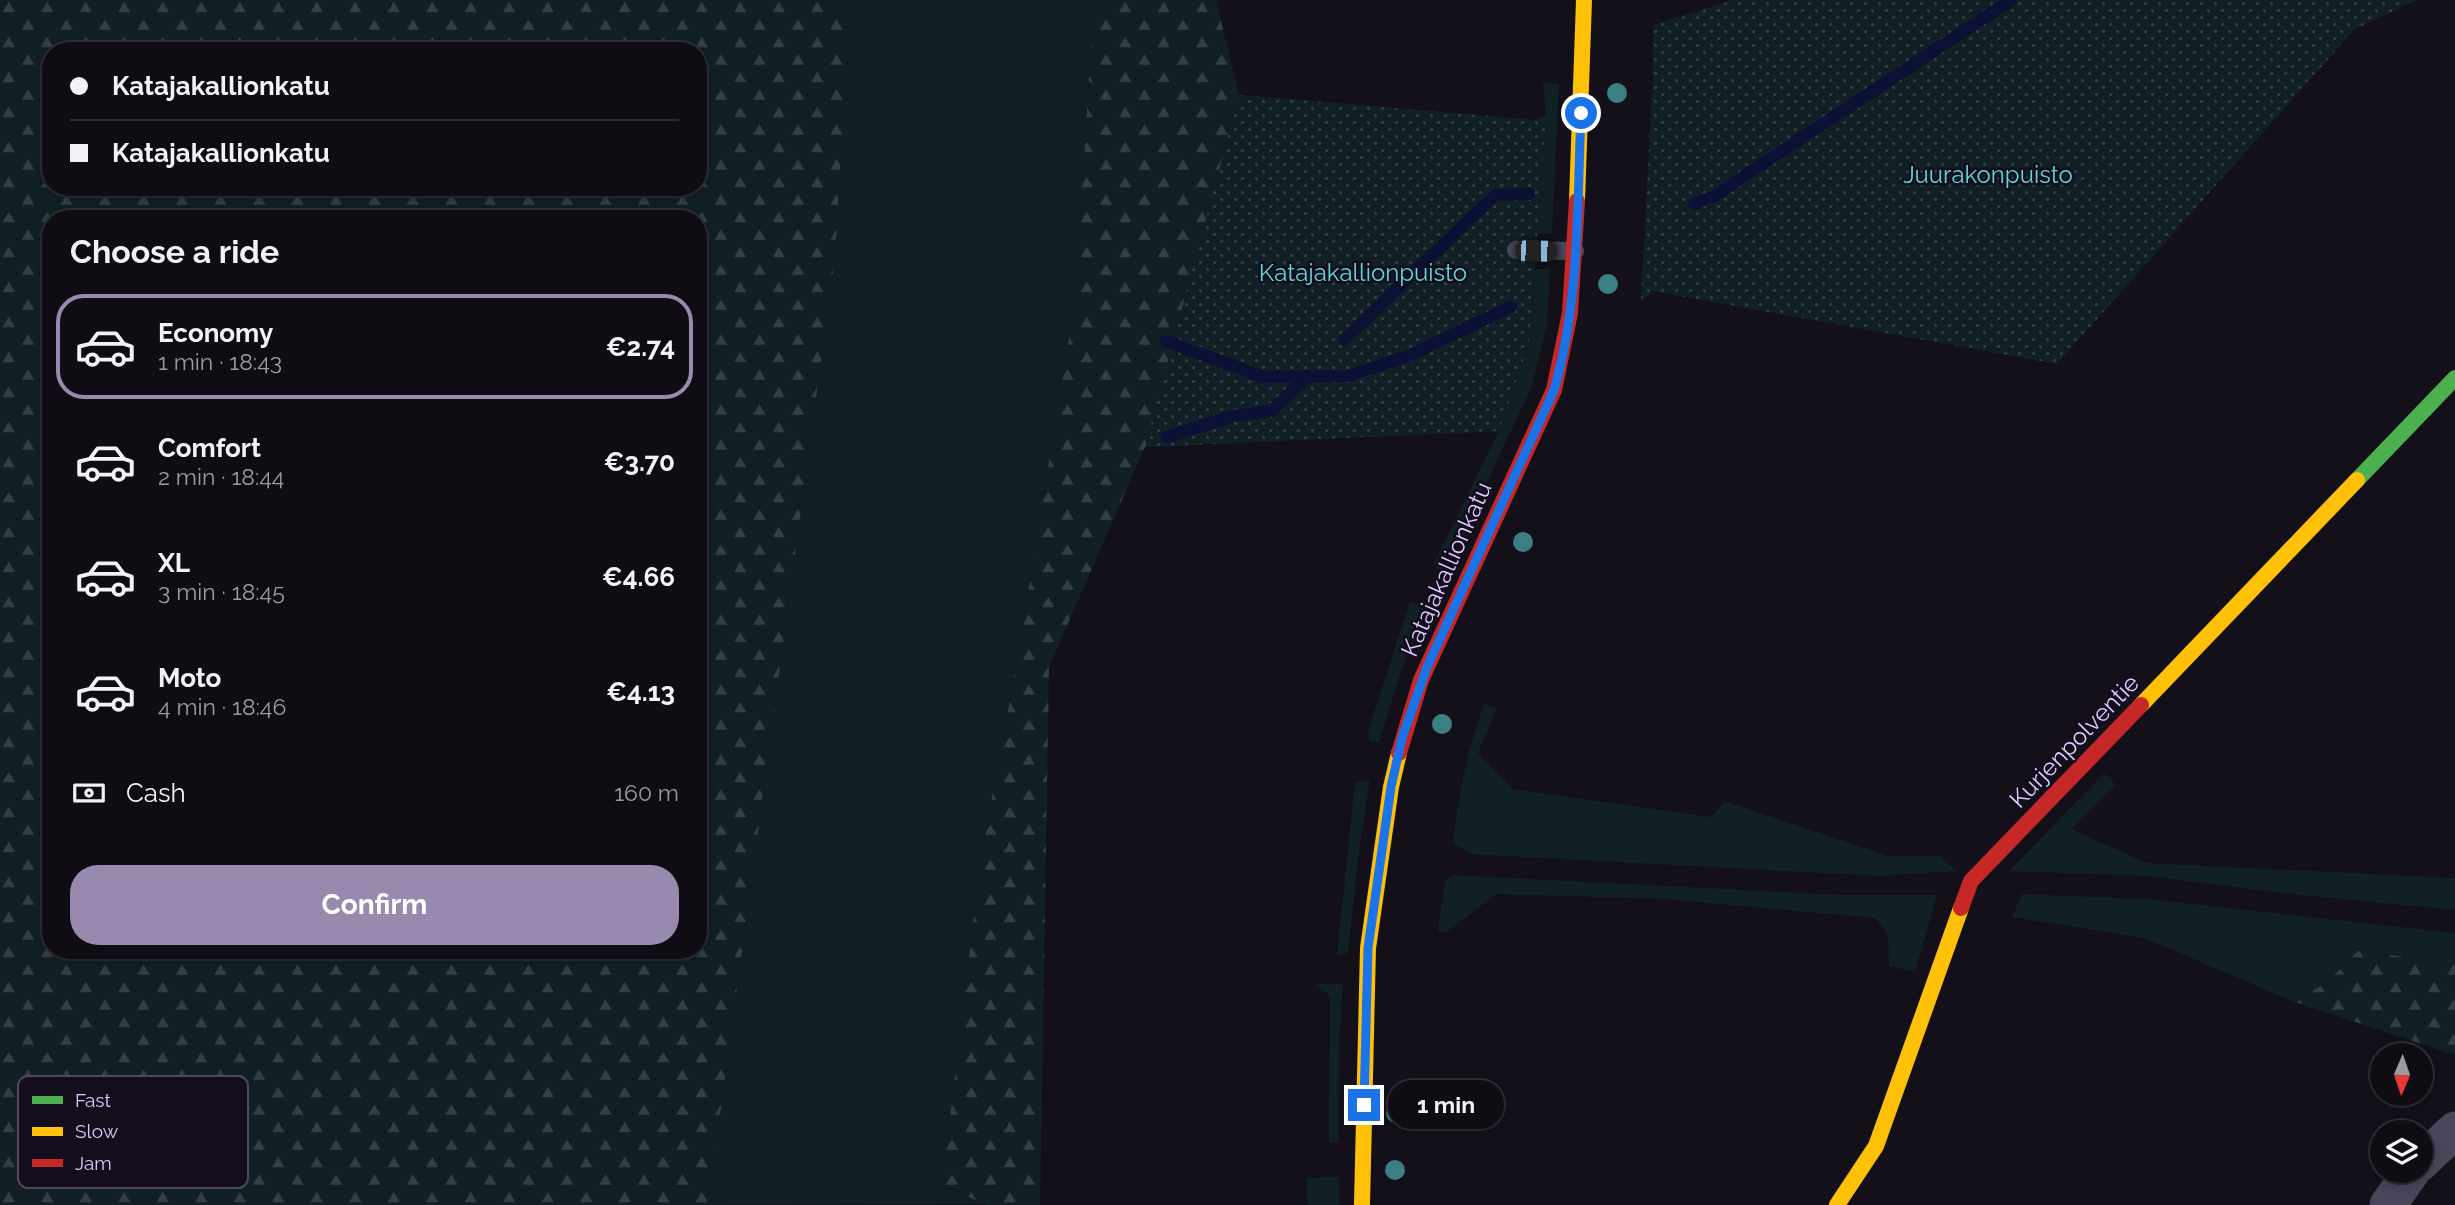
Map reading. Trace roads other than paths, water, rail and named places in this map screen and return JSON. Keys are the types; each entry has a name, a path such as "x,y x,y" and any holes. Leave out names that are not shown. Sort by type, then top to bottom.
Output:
{"street":[{"name":"Katajakallionkatu","path":"1363,1205 1368,948 1391,787 1402,738 1421,680 1554,390 1562,362 1570,318 1576,251 1584,0"},
{"name":"Kurjenpolventie","path":"1837,1205 1876,1146 1971,881 2455,378"},
{"path":"2433,1151 2455,1130"},
{"path":"2388,1205 2404,1183"}],"lane":[{"path":"1516,250 1576,251"}],"waterway":[{"path":"1694,204 1714,196 2011,0"},
{"path":"1344,340 1495,195 1529,194"},
{"path":"1166,341 1263,377 1348,376 1408,356 1511,307"},
{"path":"1167,437 1233,416 1271,411 1308,376"}],"park label":[{"name":"Juurakonpuisto","path":"1988,174"},
{"name":"Katajakallionpuisto","path":"1363,272"}]}
